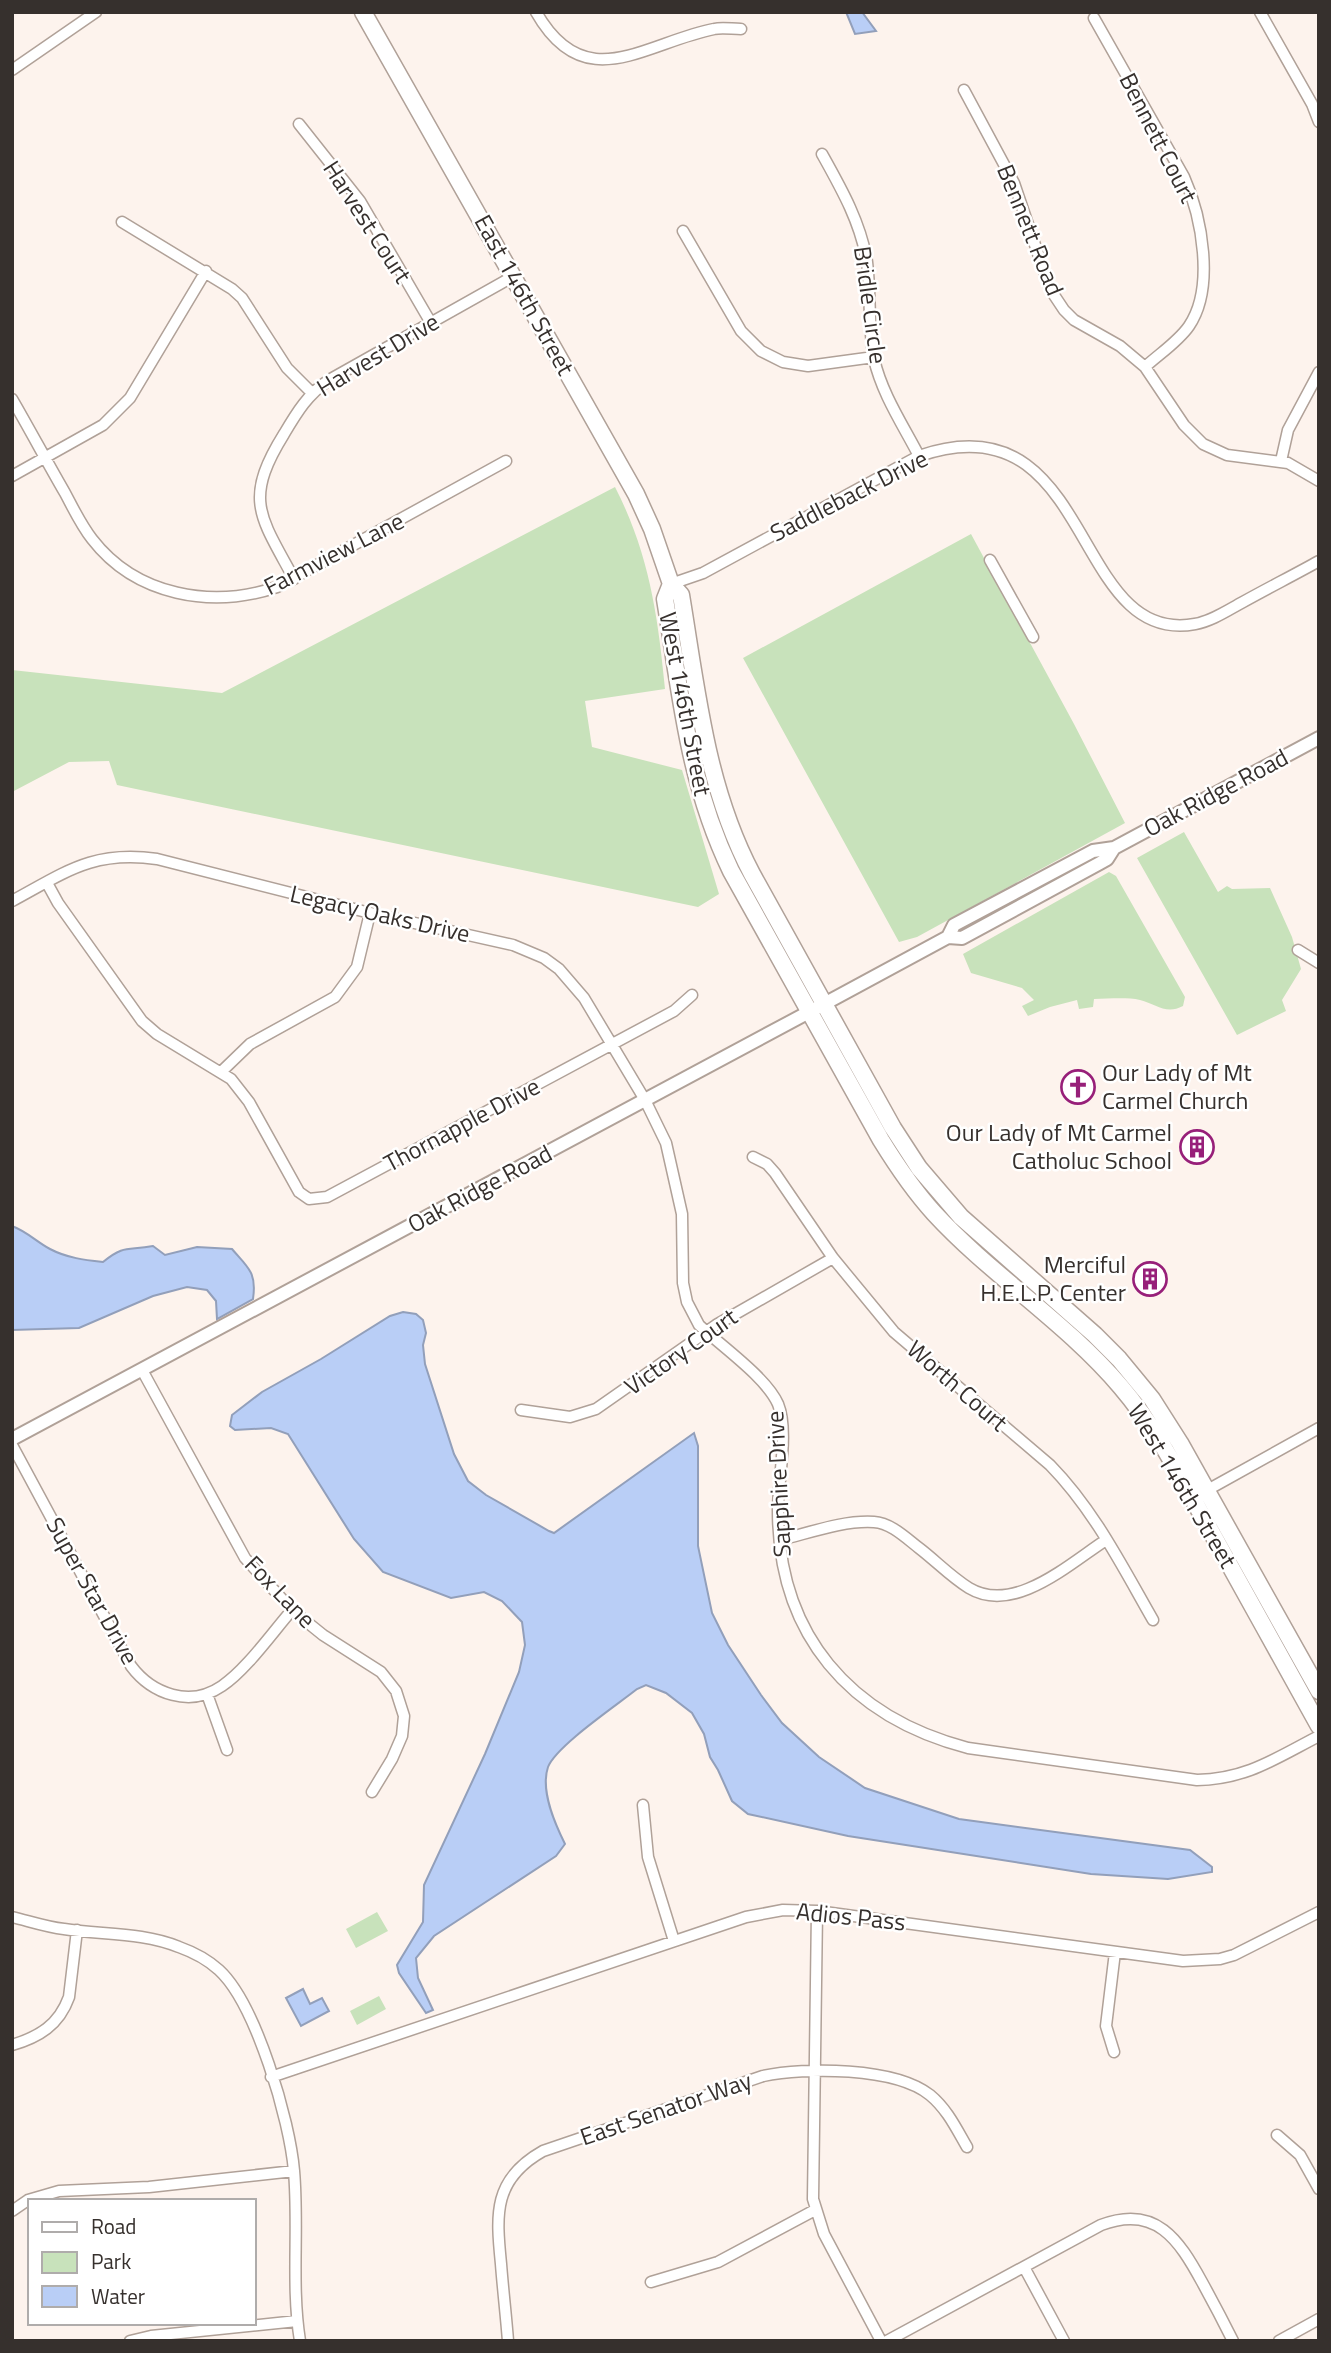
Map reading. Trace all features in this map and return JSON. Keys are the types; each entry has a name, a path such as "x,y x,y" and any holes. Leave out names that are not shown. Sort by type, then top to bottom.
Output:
{"main road":[{"name":"East 146th Street","path":"363,12 636,494 652,528 671,584"},
{"name":"West 146th Street","path":"671,584 665,599 690,755 705,808 731,871 893,1128 932,1185 961,1217 1119,1359 1162,1412 1319,1691"},
{"name":"West 146th Street","path":"817,1008 881,1140 921,1198 957,1237 1107,1370 1145,1418 1319,1726"}],"street":[{"path":"12,69 96,12"},
{"path":"536,12 555,40 579,55 601,60 623,57 715,29 741,29"},
{"path":"1260,12 1312,104 1319,122"},
{"name":"Bennett Court","path":"1094,18 1184,177 1198,226 1203,272 1200,303 1183,333 1144,367"},
{"name":"Bennett Road","path":"964,90 1014,183 1050,289 1074,320 1120,346 1144,367 1184,425 1203,444 1227,455 1281,461 1298,467 1319,481"},
{"name":"Harvest Court","path":"299,124 360,201 431,323"},
{"name":"Bridle Circle","path":"822,154 852,210 863,244 874,357 883,388 919,456"},
{"path":"122,222 206,271 242,298 287,368 312,393"},
{"path":"683,231 741,331 761,351 783,362 808,366 874,357"},
{"path":"12,476 103,425 130,398 206,271"},
{"name":"Harvest Drive","path":"294,579 263,518 260,505 261,481 271,455 300,407 329,380 514,276"},
{"path":"1281,461 1288,430 1319,372"},
{"name":"Farmview Lane","path":"12,399 93,540 116,563 145,582 170,592 218,599 257,594 294,579 506,461"},
{"name":"Saddleback Drive","path":"671,584 703,573 919,456 951,448 978,447 1007,455 1035,472 1049,485 1121,598 1140,614 1161,623 1182,625 1205,621 1319,561"},
{"path":"989,560 1033,637"},
{"name":"Oak Ridge Road","path":"12,1439 948,937 954,925 1093,851 1114,848 1319,738"},
{"name":"Legacy Oaks Drive","path":"12,901 88,862 111,857 137,856 513,945 544,958 573,982 645,1100"},
{"path":"47,883 65,913 142,1021 157,1034 221,1072 250,1044 335,997 357,967 370,913"},
{"path":"1298,950 1319,963"},
{"name":"Thornapple Drive","path":"221,1072 231,1079 249,1102 299,1192 309,1199 327,1197 674,1011 692,995"},
{"name":"Sapphire Drive","path":"645,1100 666,1143 681,1214 687,1302 699,1325 767,1387 779,1406 782,1438 778,1496 786,1582 816,1646 851,1689 895,1721 929,1737 968,1748 1197,1780 1230,1778 1247,1773 1319,1736"},
{"name":"Worth Court","path":"753,1157 767,1164 775,1173 833,1258 894,1332 1050,1465 1080,1499 1153,1620"},
{"name":"Victory Court","path":"521,1410 570,1417 596,1409 706,1332 833,1258"},
{"name":"Fox Lane","path":"142,1370 234,1542 258,1574 292,1611 323,1635 381,1672 400,1698 404,1716 399,1746 372,1791"},
{"path":"1192,1498 1319,1428"},
{"name":"Super Star Drive","path":"12,1445 138,1674 146,1683 169,1695 188,1698 207,1694"},
{"path":"780,1540 843,1525 875,1522 885,1524 971,1589 997,1597 1010,1596 1034,1587 1106,1540"},
{"path":"227,1750 207,1694 232,1678 292,1611"},
{"path":"643,1805 648,1857 674,1941"},
{"name":"Adios Pass","path":"271,2077 746,1917 783,1910 817,1911 1183,1961 1220,1959 1247,1951 1319,1912"},
{"path":"817,1911 812,2182 816,2210 824,2234 881,2341"},
{"path":"12,1917 77,1930 157,1939 202,1958 219,1970 239,1995 248,2012 287,2126 294,2171 297,2321 300,2341"},
{"path":"12,2045 29,2040 49,2028 66,2006 77,1930"},
{"path":"1114,2052 1106,2026 1115,1952"},
{"name":"East Senator Way","path":"508,2341 497,2222 499,2202 504,2189 519,2167 543,2151 747,2081 778,2073 814,2070 891,2078 917,2087 942,2106 967,2147"},
{"path":"1277,2135 1300,2155 1319,2189"},
{"path":"32,2199 60,2191 149,2187 294,2171"},
{"path":"12,2211 28,2200"},
{"path":"651,2282 718,2262 816,2210"},
{"path":"887,2341 1109,2222 1136,2219 1154,2224 1175,2237 1186,2252 1233,2341"},
{"path":"1024,2267 1064,2341"},
{"path":"1279,2341 1319,2319"},
{"path":"130,2341 151,2336 297,2321"}],"green space":[{"path":"615,487 636,536 650,585 665,689 585,701 592,747 682,770 719,894 698,907 117,785 109,761 69,762 12,792 12,670 222,693"},
{"path":"971,534 1125,823 917,937 899,942 743,658"},
{"path":"1184,832 1218,892 1227,886 1232,889 1270,888 1292,937 1301,969 1282,1000 1286,1011 1237,1035 1137,858"},
{"path":"1109,872 1116,876 1185,997 1183,1006 1166,1009 1123,998 1094,999 1093,1007 1079,1009 1077,1000 1028,1016 1022,1006 1034,1000 1022,988 971,973 963,954"},
{"path":"377,1912 388,1931 356,1948 346,1929"},
{"path":"379,1996 386,2009 357,2025 350,2011"}],"water":[{"path":"846,12 862,12 876,31 855,34"},
{"path":"12,1226 56,1252 103,1262 122,1250 153,1246 165,1255 197,1247 232,1249 252,1276 253,1299 217,1319 216,1301 207,1290 187,1287 153,1296 79,1328 12,1330"},
{"path":"403,1312 416,1314 423,1320 426,1333 423,1345 425,1364 454,1454 468,1481 486,1495 549,1531 554,1533 694,1433 698,1446 698,1546 712,1613 728,1645 761,1695 782,1723 819,1757 865,1788 959,1819 1190,1850 1212,1867 1212,1872 1168,1879 1091,1874 848,1836 748,1814 732,1801 710,1757 704,1734 692,1713 666,1693 646,1685 574,1737 553,1758 548,1767 547,1797 565,1844 556,1856 434,1936 416,1958 418,1978 433,2010 426,2013 399,1973 397,1965 423,1922 424,1885 485,1754 519,1672 525,1645 522,1622 502,1601 484,1592 451,1598 383,1572 354,1539 288,1434 271,1428 235,1430 230,1426 232,1415 262,1392 390,1316"},
{"path":"303,1989 310,2004 322,1998 329,2011 301,2026 286,1998"}],"place":[{"name":"Our Lady of Mt Carmel Church","path":"1078,1087"},
{"name":"Our Lady of Mt Carmel Catholuc School","path":"1197,1147"},
{"name":"Merciful H.E.L.P. Center","path":"1150,1279"}]}
